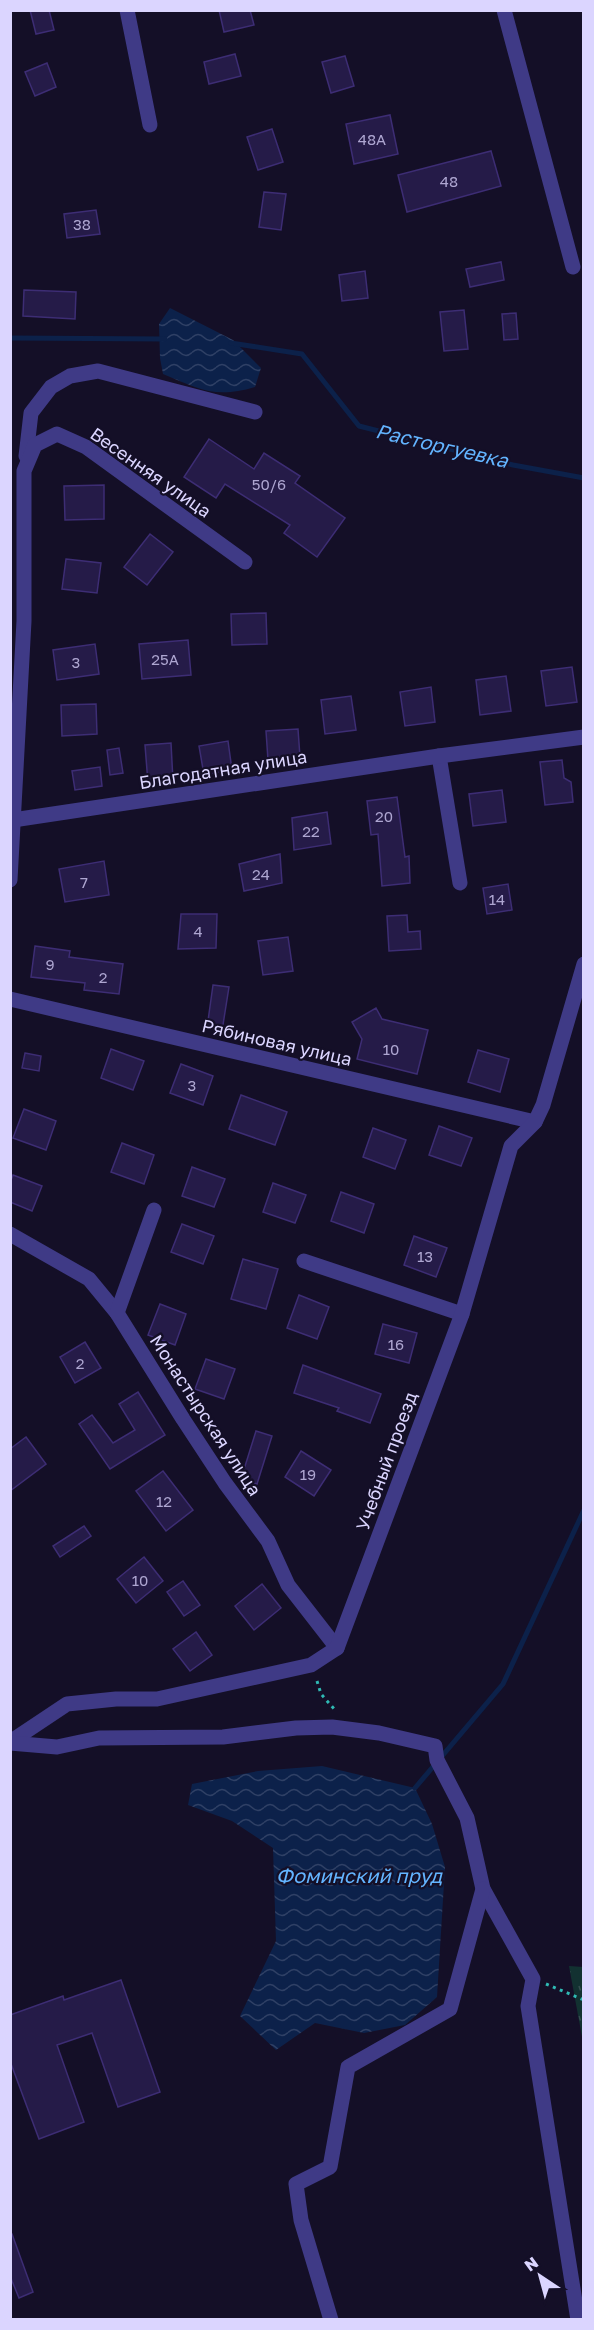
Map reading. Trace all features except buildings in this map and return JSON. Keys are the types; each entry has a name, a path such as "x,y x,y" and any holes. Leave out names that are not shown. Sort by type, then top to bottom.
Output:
{"street":[{"path":"127,10 150,125"},
{"path":"504,10 573,267"},
{"path":"24,471 31,413 51,387 70,376 98,371 255,412"},
{"name":"Весенняя улица","path":"10,880 17,620 24,471 35,446 57,434 86,447 245,562"},
{"name":"Благодатная улица","path":"13,820 439,756 584,737"},
{"path":"439,756 460,882"},
{"name":"Учебный проезд","path":"337,1648 462,1314 511,1146 535,1122 543,1105 584,964"},
{"name":"Рябиновая улица","path":"10,999 535,1122"},
{"path":"117,1314 154,1210"},
{"name":"Монастырская улица","path":"10,1234 89,1279 117,1314 225,1484 268,1541 288,1585 337,1648"},
{"path":"304,1261 462,1314"},
{"path":"10,1742 67,1704 116,1699 157,1699 311,1665 337,1648"},
{"path":"10,1742 57,1747 99,1738 223,1737 296,1728 332,1727 379,1733 435,1746 437,1760 467,1818 483,1889 533,1979 528,2006 578,2319"},
{"path":"332,2319 301,2220 296,2184 330,2167 348,2067 450,2009 483,1889"}],"path":[{"path":"311,1665 321,1694 340,1714"},
{"path":"533,1979 584,2000"}],"green space":[{"path":"569,1966 583,1967 583,2042"}],"water":[{"path":"170,308 233,340 261,368 255,387 241,391 208,391 163,374 159,324"},
{"name":"Фоминский пруд","path":"322,1766 415,1788 432,1824 445,1867 437,1997 405,2025 364,2033 315,2023 276,2050 240,2016 276,1941 273,1848 232,1821 188,1805 192,1784 258,1771"}],"waterway":[{"name":"Расторгуевка","path":"10,338 165,339"},
{"name":"Расторгуевка","path":"231,343 302,354 359,426 513,465 584,478"},
{"path":"415,1788 503,1684 584,1510"}]}
